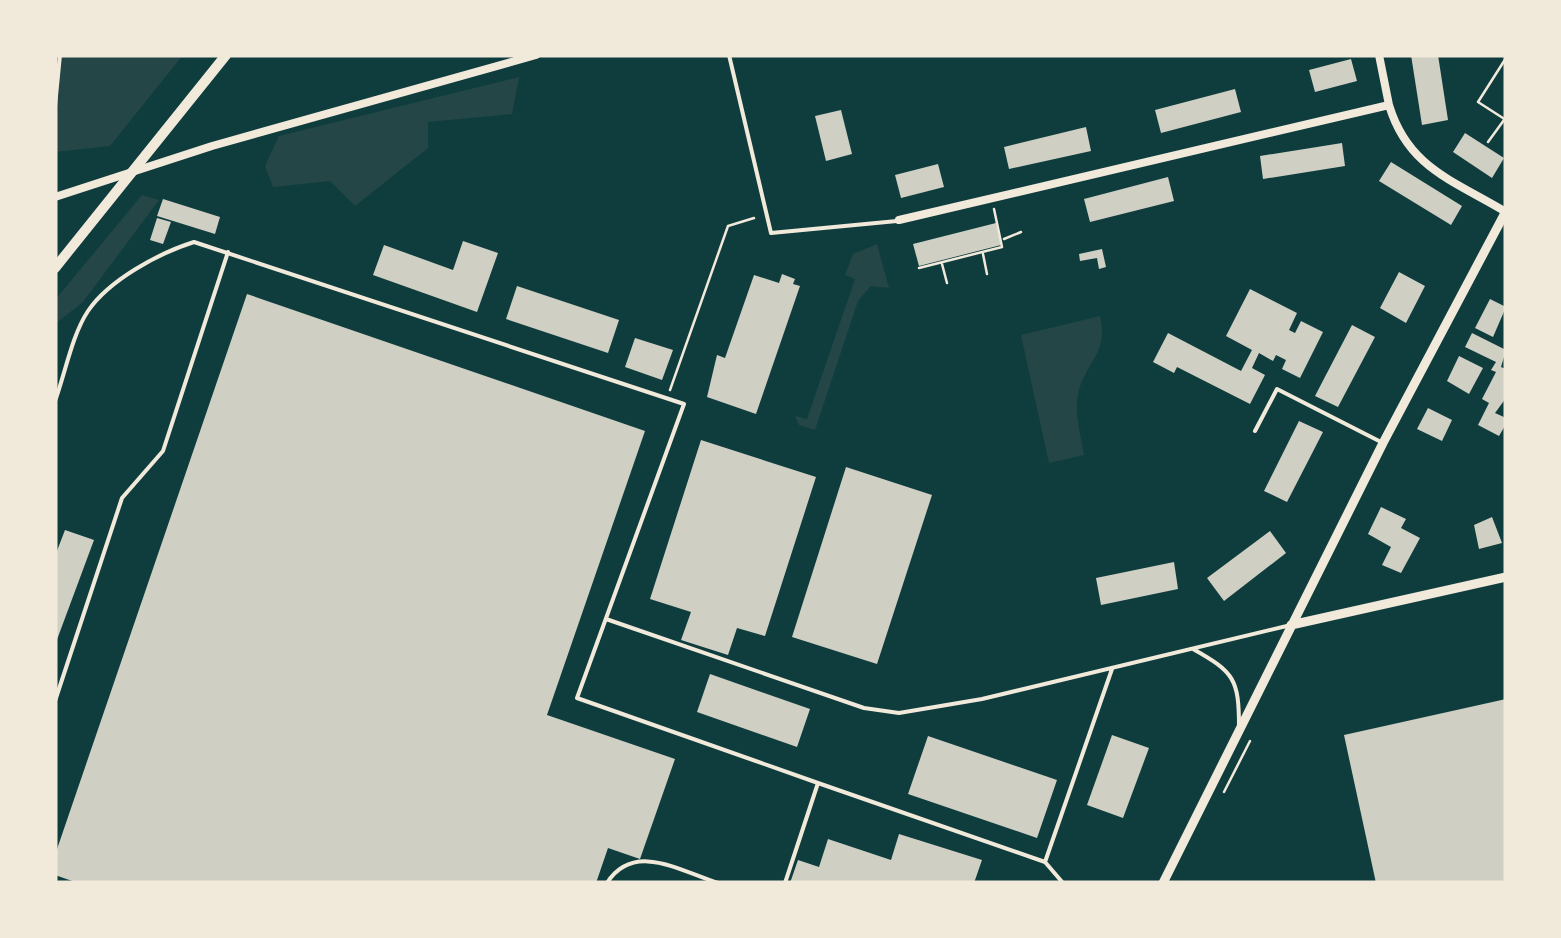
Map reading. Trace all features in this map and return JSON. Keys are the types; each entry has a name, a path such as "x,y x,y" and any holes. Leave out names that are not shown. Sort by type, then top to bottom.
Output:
{"main road":[{"path":"55,268 226,55"}],"street":[{"path":"55,197 212,146 536,55"},
{"path":"1163,883 1383,443 1502,227 1506,212 1410,153 1397,133 1379,55"},
{"path":"899,220 1389,105"},
{"path":"1291,624 1506,577"}],"lane":[{"path":"55,106 60,55"},
{"path":"729,55 772,234 899,220"},
{"path":"55,402 88,311 137,268 165,251 194,242 684,404 577,698 1045,862 1063,883"},
{"path":"55,701 122,498 163,451 228,252"},
{"path":"1256,432 1277,388 1383,443"},
{"path":"605,619 864,708 899,713 1014,693 1291,624"},
{"path":"1192,649 1221,664 1232,677 1239,693 1239,728"},
{"path":"1045,862 1112,669"},
{"path":"784,883 818,783"},
{"path":"607,883 622,865 645,859 718,883"}],"path":[{"path":"1488,142 1505,119 1478,102 1506,58"},
{"path":"920,268 1002,247 992,198"},
{"path":"666,398 730,223 766,216"},
{"path":"1002,239 1021,232"},
{"path":"982,252 988,274"},
{"path":"942,262 947,283"}],"shaded area":[{"path":"55,55 183,55 110,146 55,152"},
{"path":"519,77 512,114 428,122 428,148 355,206 330,181 273,187 265,166 279,136"},
{"path":"142,195 159,200 83,302 55,324 55,300"},
{"path":"877,244 889,288 871,286 858,301 815,430 799,425 795,416 807,419 855,279 845,275 853,254"},
{"path":"1100,316 1100,347 1077,398 1084,455 1049,463 1021,335"}],"building":[{"path":"1411,55 1438,55 1448,120 1422,125"},
{"path":"1351,59 1357,81 1315,92 1309,70"},
{"path":"1235,89 1241,112 1161,133 1155,110"},
{"path":"841,110 852,154 826,161 815,116"},
{"path":"1086,127 1091,151 1009,169 1004,147"},
{"path":"1465,133 1504,158 1492,178 1453,152"},
{"path":"1342,143 1345,166 1263,179 1260,156"},
{"path":"1391,162 1462,206 1451,225 1379,181"},
{"path":"938,164 944,187 901,198 895,175"},
{"path":"1168,177 1174,201 1090,222 1084,199"},
{"path":"163,199 220,217 215,234 157,216"},
{"path":"157,218 171,222 163,244 150,240"},
{"path":"996,223 1001,245 919,266 913,244"},
{"path":"463,241 498,253 477,312 373,275 384,245 453,270"},
{"path":"1102,249 1106,267 1099,269 1097,258 1080,261 1079,254"},
{"path":"1399,272 1425,286 1406,323 1380,308"},
{"path":"782,274 795,279 793,284 800,286 756,414 707,397 717,355 725,358 754,275 779,283"},
{"path":"517,286 619,320 608,353 506,319"},
{"path":"1250,289 1297,313 1289,330 1295,333 1301,321 1323,332 1300,378 1282,369 1286,360 1276,355 1273,361 1259,353 1252,368 1265,375 1250,404 1177,367 1174,373 1153,362 1168,333 1241,371 1252,350 1226,336"},
{"path":"247,294 645,431 547,715 675,759 640,859 608,848 596,883 78,883 55,875 55,855"},
{"path":"1490,299 1506,307 1493,337 1475,328"},
{"path":"1352,325 1375,337 1338,407 1315,396"},
{"path":"1472,333 1506,350 1501,367 1506,369 1506,398 1495,413 1506,418 1506,424 1499,436 1478,425 1489,403 1482,399 1496,372 1491,370 1496,362 1465,347"},
{"path":"635,338 673,350 662,380 625,367"},
{"path":"1459,356 1483,368 1469,394 1447,381"},
{"path":"1428,408 1452,420 1442,441 1417,429"},
{"path":"1299,421 1323,432 1287,502 1264,491"},
{"path":"701,440 816,477 765,636 737,628 728,655 681,640 691,612 650,599"},
{"path":"846,467 932,495 877,664 792,637"},
{"path":"1381,507 1406,519 1401,528 1420,538 1401,573 1382,565 1391,547 1368,534"},
{"path":"1492,517 1502,543 1479,549 1474,525"},
{"path":"65,530 94,540 55,645 55,556"},
{"path":"1270,531 1286,553 1224,601 1207,578"},
{"path":"1174,562 1178,589 1101,605 1096,578"},
{"path":"710,674 810,709 797,747 697,712"},
{"path":"1506,699 1506,883 1376,883 1344,735"},
{"path":"1112,735 1149,748 1123,818 1087,805"},
{"path":"928,736 1057,780 1037,838 908,794"},
{"path":"899,834 982,860 974,883 790,883 798,860 819,867 828,839 891,860"}]}
